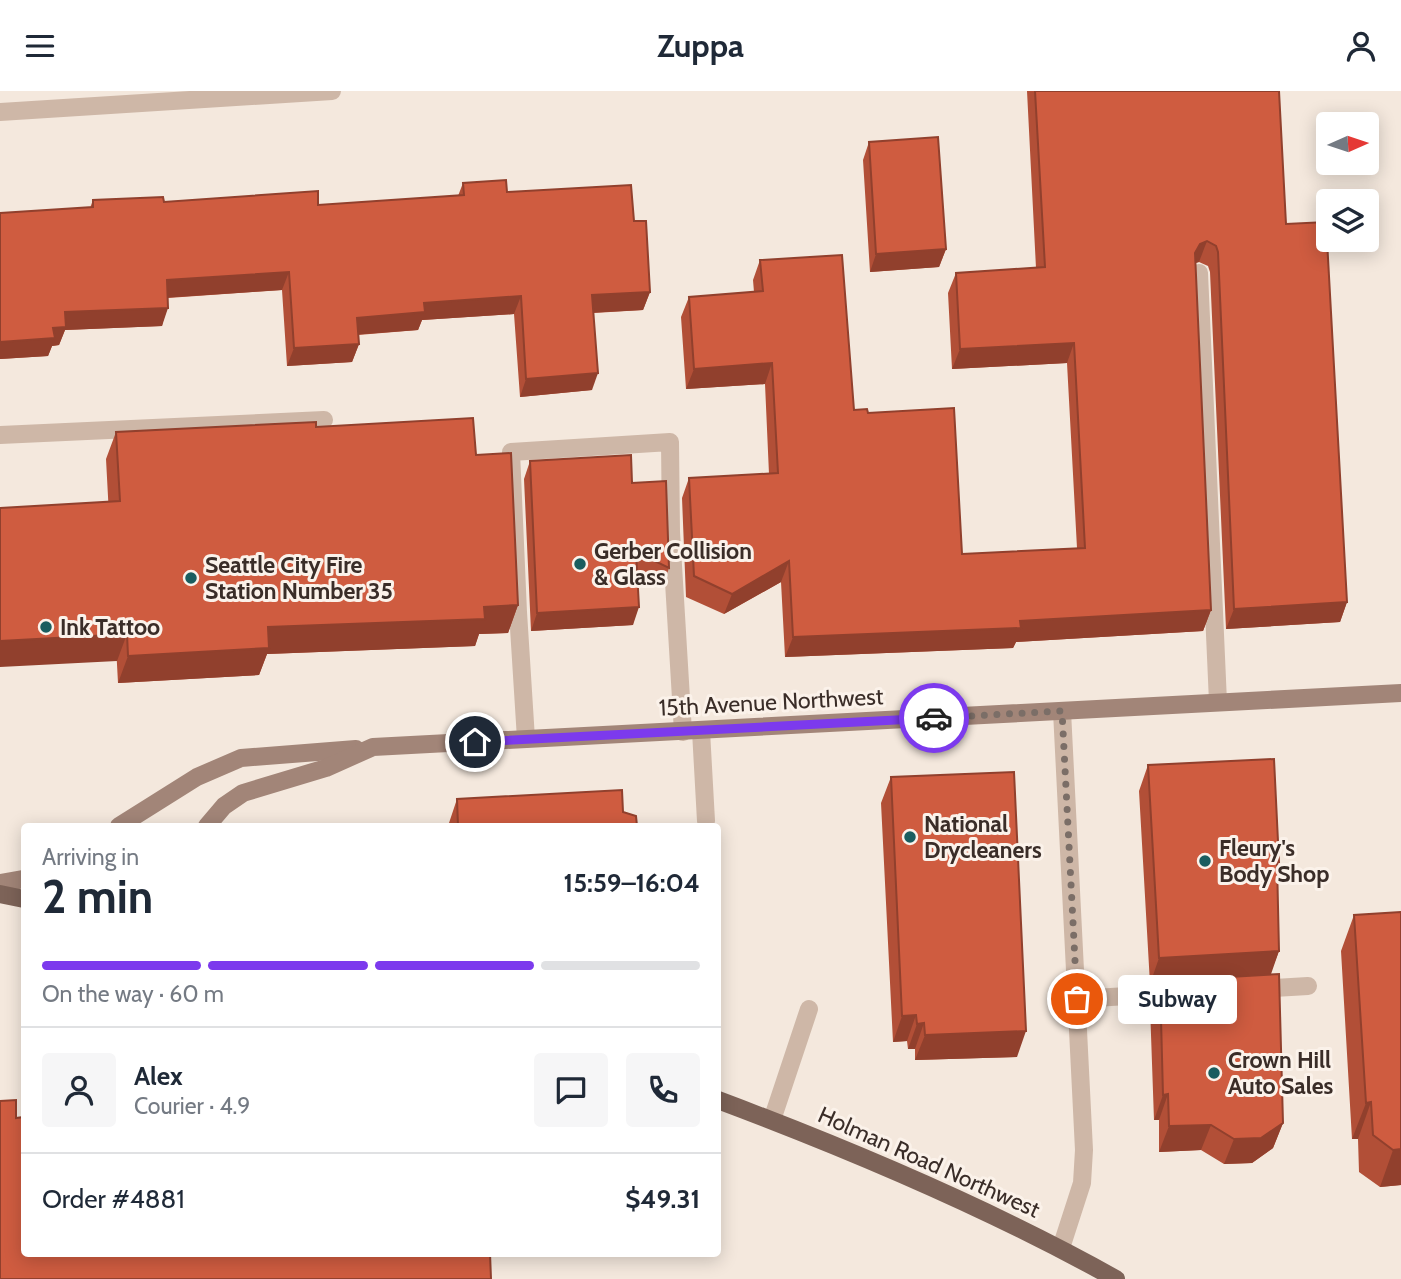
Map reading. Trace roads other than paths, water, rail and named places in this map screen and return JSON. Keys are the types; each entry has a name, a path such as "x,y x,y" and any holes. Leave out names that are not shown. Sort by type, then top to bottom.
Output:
{"main road":[{"name":"15th Avenue Northwest","path":"210,823 224,806 243,793 326,768 373,747 1401,693"},
{"path":"124,823 197,777 241,758 373,747"},
{"path":"0,883 21,880"},
{"path":"0,894 21,898"},
{"name":"Holman Road Northwest","path":"721,1101 934,1188 1061,1248 1116,1279"}],"street":[{"path":"0,112 332,91"},
{"path":"1199,273 1218,702"},
{"path":"0,435 324,420"},
{"path":"526,739 511,452 670,442 671,532 692,731 706,821"},
{"path":"1061,1248 1082,1183 1084,1150 1062,711"},
{"path":"1240,990 1308,986"},
{"path":"1077,999 1199,992"},
{"path":"772,1120 809,1009"}],"place":[{"name":"Gerber Collision & Glass","path":"580,564"},
{"name":"Seattle City Fire Station Number 35","path":"191,578"},
{"name":"Ink Tattoo","path":"46,627"},
{"name":"National Drycleaners","path":"910,837"},
{"name":"Fleury's Body Shop","path":"1205,861"},
{"name":"Subway","path":"1077,999"},
{"name":"Crown Hill Auto Sales","path":"1214,1073"}]}
